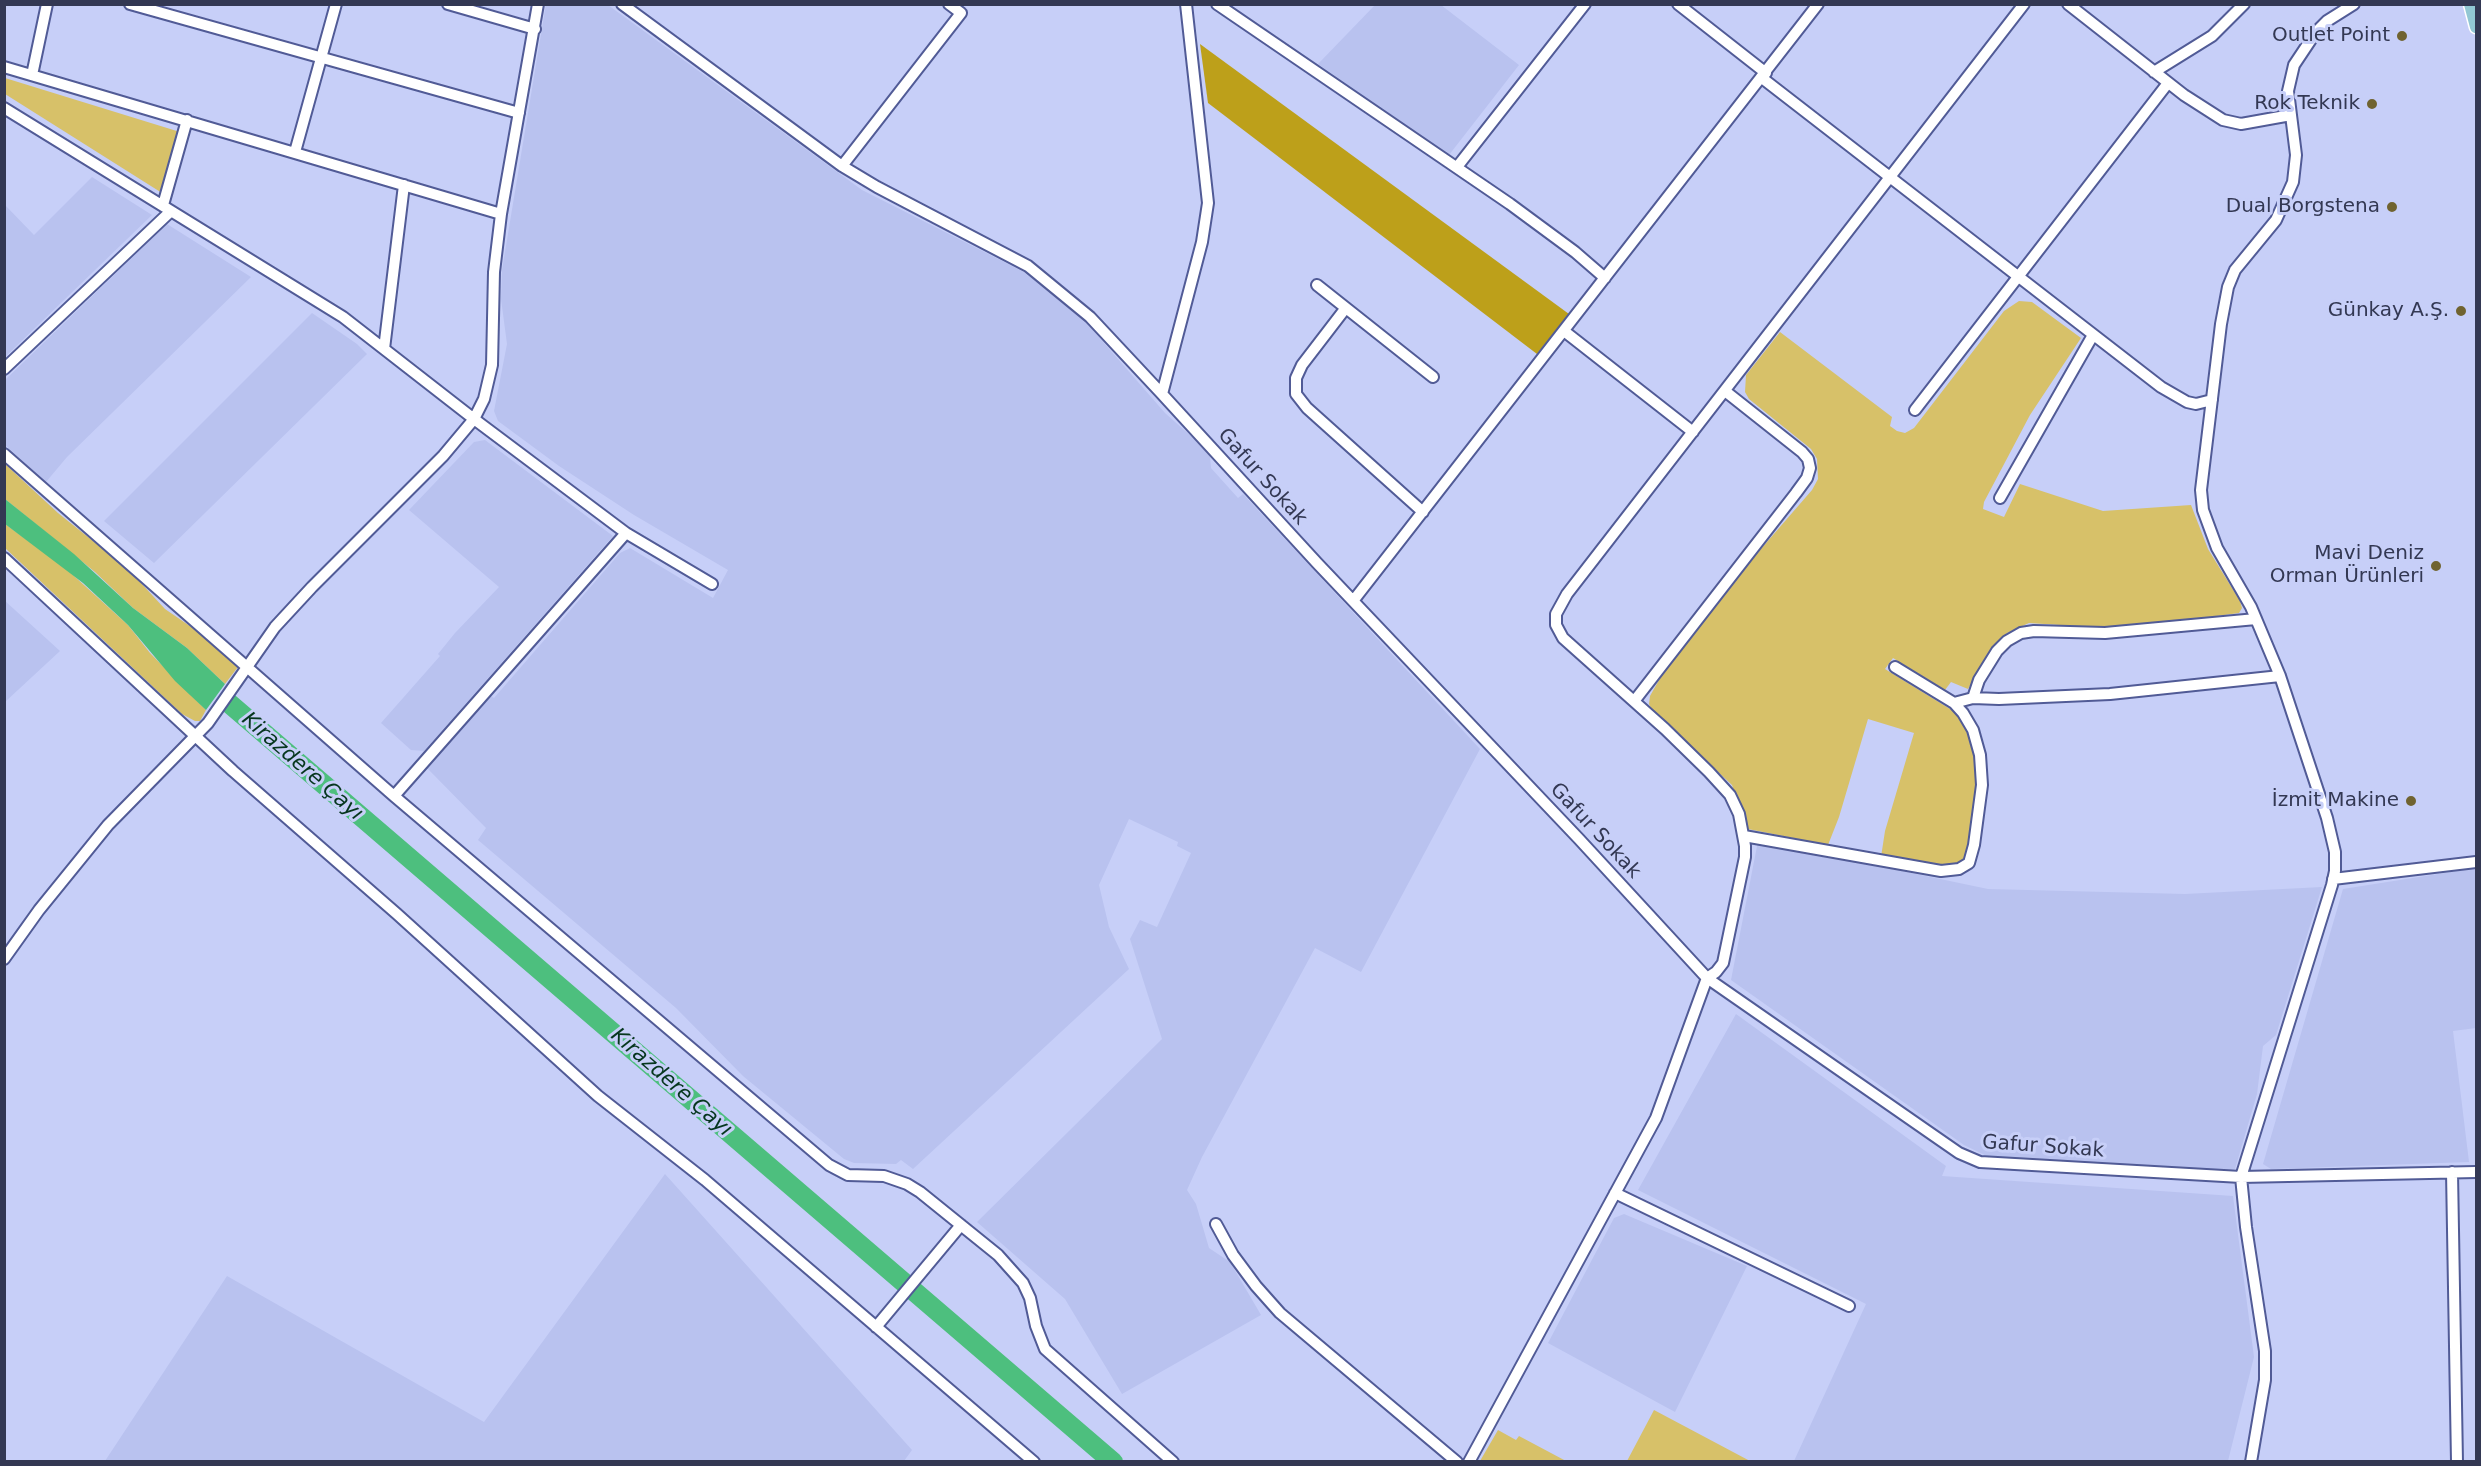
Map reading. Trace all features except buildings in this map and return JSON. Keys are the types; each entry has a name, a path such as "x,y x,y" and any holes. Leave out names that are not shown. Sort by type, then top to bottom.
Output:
{"main road":[{"path":"2470,4 2476,27"}],"street":[{"path":"33,75 47,4"},
{"path":"130,4 519,113"},
{"path":"294,152 336,4"},
{"path":"448,4 535,28"},
{"path":"4,959 39,910 108,825 208,723 247,666 289,612 443,456 474,419 484,399 492,365 494,272 501,214 538,4"},
{"name":"Gafur Sokak","path":"622,4 842,166 877,187 1028,266 1090,317 1707,978 1971,1160 2241,1177 2476,1172"},
{"path":"842,166 964,9 949,4"},
{"path":"1162,394 1202,242 1208,203 1186,4"},
{"path":"1217,4 1457,167 1575,252 1605,278"},
{"path":"1457,167 1585,4"},
{"path":"1678,4 1890,178 2161,387 2181,399 2196,404 2212,400"},
{"path":"1353,601 1818,4"},
{"path":"1469,1461 1656,1118 1707,978 1723,963 1745,857 1744,836 1735,804 1721,785 1635,700 1563,638 1556,625 1556,614 1567,594 2024,4"},
{"path":"2068,4 2168,83 2208,111 2232,123 2253,123 2291,115"},
{"path":"2154,72 2212,36 2244,4"},
{"path":"2251,1461 2265,1380 2265,1351 2246,1227 2241,1177 2333,879 2334,852 2327,818 2280,676 2256,619 2217,548 2203,510 2200,490 2221,324 2231,277 2276,220 2293,182 2296,154 2289,83 2294,65 2308,41 2327,21 2354,4"},
{"path":"4,67 501,214"},
{"path":"1915,410 2168,83"},
{"path":"4,108 343,317 626,533 712,584"},
{"path":"4,369 167,208 187,120"},
{"path":"384,349 404,185"},
{"path":"1317,285 1344,309 1433,378"},
{"path":"1344,309 1302,364 1296,378 1296,394 1307,408 1423,512"},
{"path":"1564,331 1693,432"},
{"path":"2000,498 2093,335"},
{"path":"1635,700 1796,493 1810,468 1808,459 1802,452 1725,391"},
{"path":"4,454 394,796 829,1165 848,1175 884,1176 907,1184 957,1229 998,1255 1023,1283 1030,1298 1036,1326 1045,1349 1173,1461"},
{"path":"394,796 626,533"},
{"path":"4,558 196,736 598,1096 705,1180 1034,1461"},
{"path":"1973,698 1979,680 1997,651 2007,641 2021,633 2034,631 2105,633 2256,619"},
{"path":"1744,836 1941,871 1951,871 1969,863 1974,845 1982,768 1972,730 1963,713 1954,703 1895,667"},
{"path":"1954,703 1973,698 2110,694 2280,676"},
{"path":"2333,879 2476,862"},
{"path":"2452,1172 2457,1461"},
{"path":"1615,1193 1849,1306"},
{"path":"1216,1224 1233,1255 1280,1313 1457,1461"},
{"path":"876,1327 957,1229"}],"shaded area":[{"path":"546,4 608,5 862,190 1022,271 1077,312 1165,413 1202,446 1210,456 1211,468 1238,498 1243,494 1480,749 1361,972 1315,948 1202,1157 1187,1190 1196,1204 1209,1248 1230,1262 1261,1315 1122,1394 1065,1299 977,1222 1162,1039 1130,939 1140,920 1157,927 1191,853 1177,846 1178,842 1129,819 1099,885 1109,927 1129,969 913,1169 901,1160 896,1164 854,1163 844,1159 743,1076 676,1008 478,840 486,828 427,768 491,696 494,698 620,553 630,548 713,598 728,570 634,515 559,466 498,421 494,411 507,344 501,299 502,270"},
{"path":"1375,5 1441,5 1519,65 1449,155 1318,64"},
{"path":"1200,44 1569,314 1537,354 1208,103"},
{"path":"5,78 180,132 162,193 5,94"},
{"path":"92,177 152,215 5,357 5,205 34,235"},
{"path":"167,224 251,277 67,457 46,482 5,445 5,380"},
{"path":"2019,301 2032,302 2081,338 2030,415 1984,502 1983,509 2004,517 2020,484 2103,511 2191,505 2208,549 2242,608 2239,613 2122,629 2029,623 2007,633 1981,666 1968,689 1951,682 1945,690 1893,658 1885,669 1955,712 1967,729 1976,753 1979,785 1972,847 1965,862 1952,869 1881,857 1885,831 1914,733 1868,719 1839,817 1828,845 1748,829 1732,785 1652,710 1649,704 1650,696 1663,673 1760,550 1812,490 1818,479 1817,459 1811,449 1749,399 1745,392 1746,375 1780,332 1892,417 1890,426 1905,433 1914,428 2004,311"},
{"path":"312,313 357,344 367,354 154,563 104,521"},
{"path":"485,440 613,536 424,751 411,750 381,723 440,656 438,654 455,633 499,587 409,510 474,442"},
{"path":"4,463 58,513 128,569 165,609 228,655 238,667 225,684 187,648 133,608 95,572 5,499"},
{"path":"5,499 74,554 133,608 187,648 225,684 206,710 175,681 128,625 83,583 5,524"},
{"path":"5,524 63,566 128,625 150,653 206,710 200,721 195,721 182,714 5,548"},
{"path":"4,600 60,651 5,702 4,702"},
{"path":"1758,841 1988,889 2185,894 2322,887 2276,1035 2263,1046 2257,1094 2235,1169 2224,1173 1993,1159 1964,1145 1731,980"},
{"path":"2476,868 2476,1028 2453,1031 2469,1162 2271,1169 2263,1164 2343,889"},
{"path":"1736,1014 1946,1166 1942,1176 2233,1196 2254,1357 2228,1461 1794,1461 1866,1304 1638,1190"},
{"path":"665,1174 912,1450 904,1461 105,1461 227,1276 484,1422"},
{"path":"1624,1214 1747,1266 1675,1412 1548,1343 1614,1218"},
{"path":"1654,1410 1750,1461 1627,1461"},
{"path":"1498,1430 1516,1440 1519,1436 1566,1461 1480,1461"}],"waterway":[{"name":"Kirazdere Çayı","path":"230,704 1113,1462"}],"place":[{"name":"Outlet Point","path":"2402,36"},
{"name":"Rok Teknik","path":"2372,104"},
{"name":"Dual Borgstena","path":"2392,207"},
{"name":"Günkay A.Ş.","path":"2461,311"},
{"name":"Mavi Deniz Orman Ürünleri","path":"2436,566"},
{"name":"İzmit Makine","path":"2411,801"}]}
